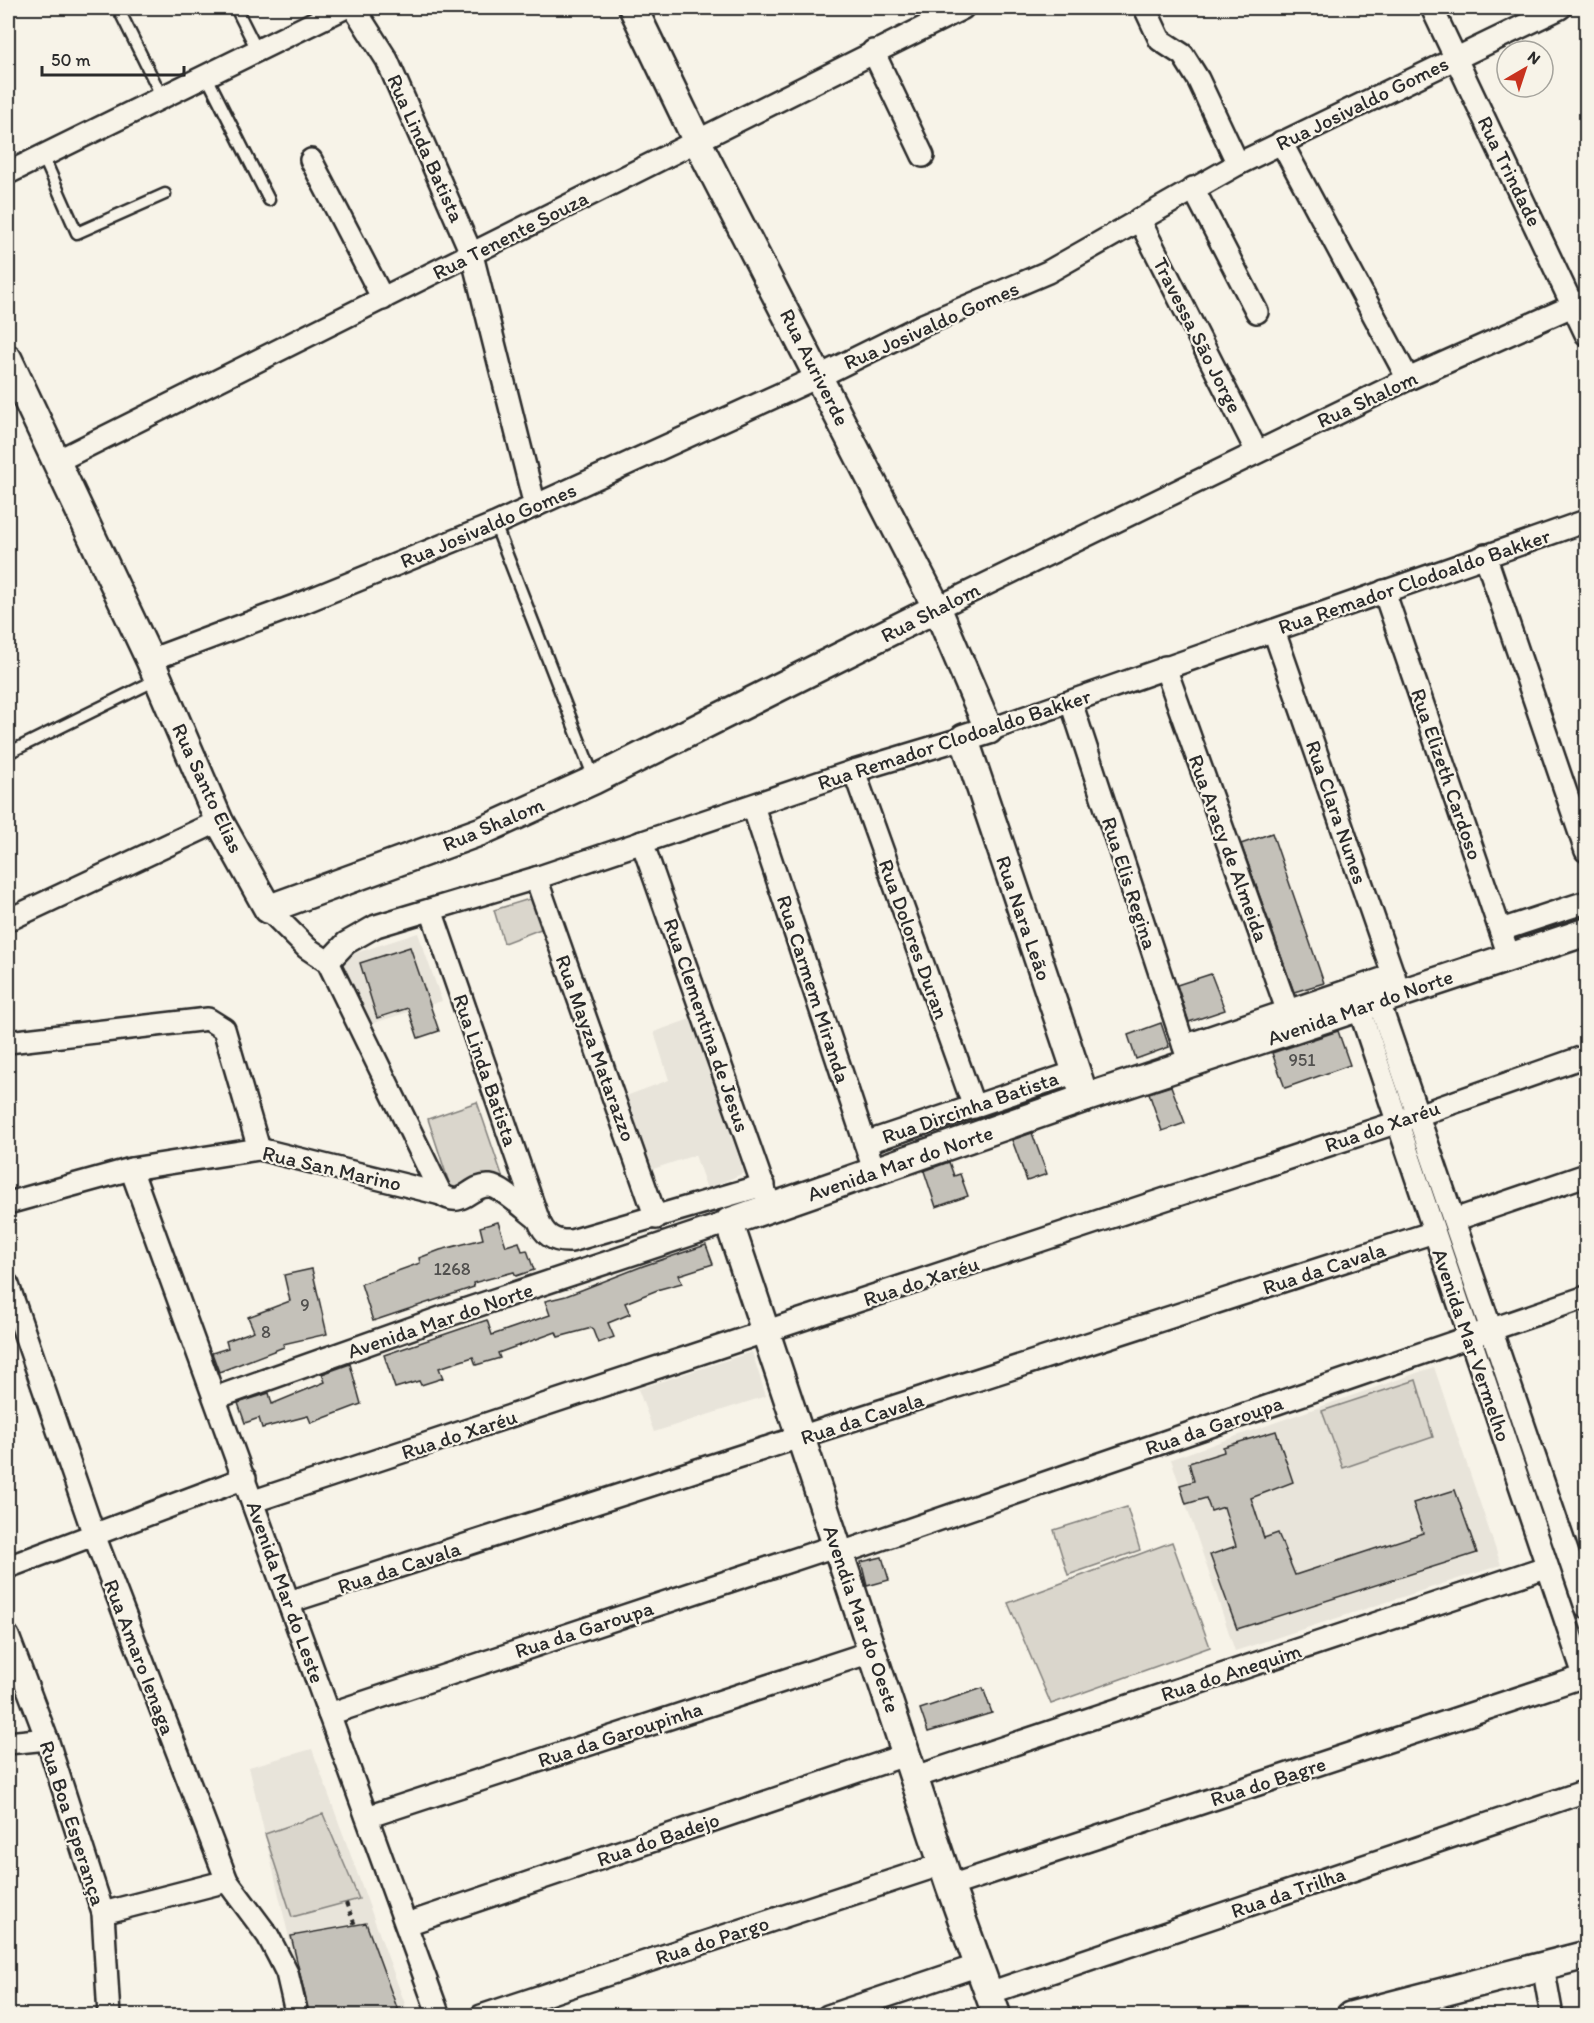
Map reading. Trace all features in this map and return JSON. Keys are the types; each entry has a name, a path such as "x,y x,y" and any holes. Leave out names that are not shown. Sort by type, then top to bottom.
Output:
{"street":[{"path":"8,173 344,8"},
{"name":"Rua Linda Batista","path":"354,8 387,60 472,255 535,506"},
{"name":"Rua Auriverde","path":"633,8 696,139 820,376 937,608 989,730"},
{"name":"Rua Tenente Souza","path":"57,461 472,255 696,139 963,8"},
{"path":"1145,8 1160,40 1183,55 1198,79 1238,164"},
{"name":"Rua Trindade","path":"1432,8 1455,58 1581,303 1587,334"},
{"name":"Rua Josivaldo Gomes","path":"154,669 297,605 495,524 820,376 923,325 1048,272 1192,188 1238,164 1560,8"},
{"path":"873,51 922,156"},
{"path":"1281,142 1408,380"},
{"path":"311,160 384,298"},
{"path":"1192,188 1257,312"},
{"name":"Travessa São Jorge","path":"1139,219 1257,452"},
{"name":"Rua Shalom","path":"267,909 482,831 594,780 937,608 1257,452 1408,380 1581,303"},
{"name":"Rua Santo Elias","path":"8,359 154,669 219,821 267,909 307,948 328,962 441,1194"},
{"name":"Rua Remador Clodoaldo Bakker","path":"328,962 346,943 376,926 536,878 854,771 989,730 1587,521"},
{"path":"1485,555 1587,851"},
{"name":"Rua Elizeth Cardoso","path":"1384,591 1509,956"},
{"name":"Rua Clara Nunes","path":"1274,631 1383,995"},
{"name":"Rua Aracy de Almeida","path":"1165,667 1291,1020"},
{"name":"Rua Elis Regina","path":"1071,702 1187,1055"},
{"name":"Rua Nara Leão","path":"964,738 1085,1098"},
{"name":"Rua Dolores Duran","path":"854,771 974,1107"},
{"name":"Rua Carmem Miranda","path":"753,806 875,1173"},
{"path":"8,920 219,821"},
{"name":"Rua Clementina de Jesus","path":"642,842 767,1197"},
{"name":"Rua Mayza Matarazzo","path":"536,878 656,1218"},
{"path":"1501,930 1587,902"},
{"name":"Rua Linda Batista","path":"431,910 540,1224"},
{"name":"Avenida Mar do Norte","path":"215,1398 435,1320 729,1222 767,1197 875,1173 1085,1098 1187,1055 1291,1020 1383,995 1587,932"},
{"path":"1291,1020 1383,995"},
{"name":"Avenida Mar Vermelho","path":"1383,995 1407,1118 1434,1232 1546,1567 1586,1678"},
{"path":"8,1042 208,1019 224,1029 259,1149"},
{"name":"Rua do Xaréu","path":"254,1501 765,1333 1587,1056"},
{"name":"Rua Dircinha Batista","path":"865,1143 1076,1072"},
{"name":"Avenida Mar Vermelho","path":"1407,1118 1454,1220 1585,1599"},
{"name":"Rua San Marino","path":"8,1203 131,1169 259,1149 441,1194 449,1200 458,1200 478,1188 495,1187 540,1224"},
{"name":"Avenida Mar do Leste","path":"131,1169 254,1501 439,2016"},
{"path":"1454,1220 1587,1175"},
{"path":"540,1224 550,1238 571,1242 656,1218 767,1197"},
{"name":"Avendia Mar do Oeste","path":"729,1222 947,1875 993,2005"},
{"name":"Rua da Cavala","path":"289,1602 800,1439 1434,1232"},
{"name":"Rua Amaro Ienaga","path":"8,1285 94,1535 227,1881 268,1936 288,1973 297,2016"},
{"name":"Rua da Garoupa","path":"330,1714 839,1549 1587,1297"},
{"path":"8,1567 245,1478"},
{"name":"Rua do Anequim","path":"912,1765 1546,1567"},
{"name":"Rua Boa Esperança","path":"8,1636 47,1740 102,1913 109,2016"},
{"name":"Rua da Garoupinha","path":"367,1817 874,1651"},
{"name":"Rua do Bagre","path":"947,1875 1586,1678"},
{"path":"8,1743 47,1740"},
{"name":"Rua do Badejo","path":"407,1924 912,1765"},
{"name":"Rua da Trilha","path":"993,2005 1587,1791"},
{"name":"Rua do Pargo","path":"481,2016 947,1875"},
{"path":"102,1913 227,1881"},
{"path":"1366,2013 1587,1955"},
{"path":"828,2016 980,1965"},
{"path":"1543,1966 1552,2016"}],"lane":[{"path":"118,8 162,97"},
{"path":"236,8 257,50"},
{"path":"206,75 269,200"},
{"path":"43,156 76,233 165,194"},
{"path":"495,524 594,780"},
{"name":"Rua Josivaldo Gomes","path":"8,753 154,669"}],"path":[{"path":"346,1903 355,1925"}],"shaded area":[{"path":"536,897 546,927 504,943 494,910"},
{"path":"418,933 442,1001 365,1026 340,958"},
{"path":"693,1018 744,1173 707,1189 695,1155 653,1169 626,1096 669,1080 654,1032"},
{"path":"477,1102 504,1181 453,1195 428,1119"},
{"path":"752,1352 766,1396 654,1432 638,1389"},
{"path":"1434,1367 1501,1565 1235,1651 1171,1459"},
{"path":"1416,1380 1433,1437 1343,1468 1322,1411"},
{"path":"1127,1507 1140,1550 1068,1575 1054,1530"},
{"path":"1172,1542 1210,1647 1051,1704 1008,1603"},
{"path":"312,1749 409,2015 307,2015 249,1767"},
{"path":"323,1814 359,1899 292,1917 265,1834"}],"building":[{"path":"1272,833 1324,983 1294,992 1241,844"},
{"path":"410,947 439,1031 418,1038 408,1008 377,1018 360,963"},
{"path":"1211,974 1225,1010 1189,1022 1177,985"},
{"path":"1161,1023 1169,1047 1136,1059 1128,1035"},
{"path":"1338,1031 1350,1065 1285,1088 1272,1053"},
{"path":"1171,1086 1185,1123 1162,1131 1149,1093"},
{"path":"1032,1133 1047,1174 1027,1181 1012,1140"},
{"path":"949,1162 954,1176 960,1174 968,1196 936,1207 924,1171"},
{"path":"498,1222 506,1246 519,1242 522,1251 527,1250 534,1270 516,1276 514,1272 473,1283 474,1287 373,1321 361,1284 420,1263 419,1258 440,1250 483,1239 480,1227"},
{"path":"706,1245 713,1264 679,1275 682,1283 625,1303 630,1314 608,1323 614,1337 598,1343 592,1328 558,1337 556,1332 498,1353 500,1358 476,1365 473,1357 439,1368 443,1378 421,1385 419,1381 395,1388 384,1355 487,1320 492,1335 550,1315 545,1301 566,1296 643,1266"},
{"path":"312,1269 327,1334 283,1344 284,1347 219,1372 212,1353 228,1348 226,1341 254,1331 248,1317 290,1301 284,1275"},
{"path":"350,1364 361,1404 311,1423 308,1416 262,1428 259,1418 245,1423 238,1403 269,1393 272,1404 325,1382 322,1374"},
{"path":"1276,1431 1293,1482 1251,1498 1264,1538 1278,1533 1295,1575 1423,1533 1413,1503 1455,1490 1477,1553 1237,1629 1210,1555 1236,1546 1224,1507 1211,1511 1206,1498 1186,1504 1180,1485 1194,1481 1189,1463 1224,1452 1223,1447"},
{"path":"882,1557 889,1580 867,1586 861,1562"},
{"path":"983,1688 992,1713 928,1732 920,1709"},
{"path":"366,1923 400,2016 310,2016 291,1936"}]}
